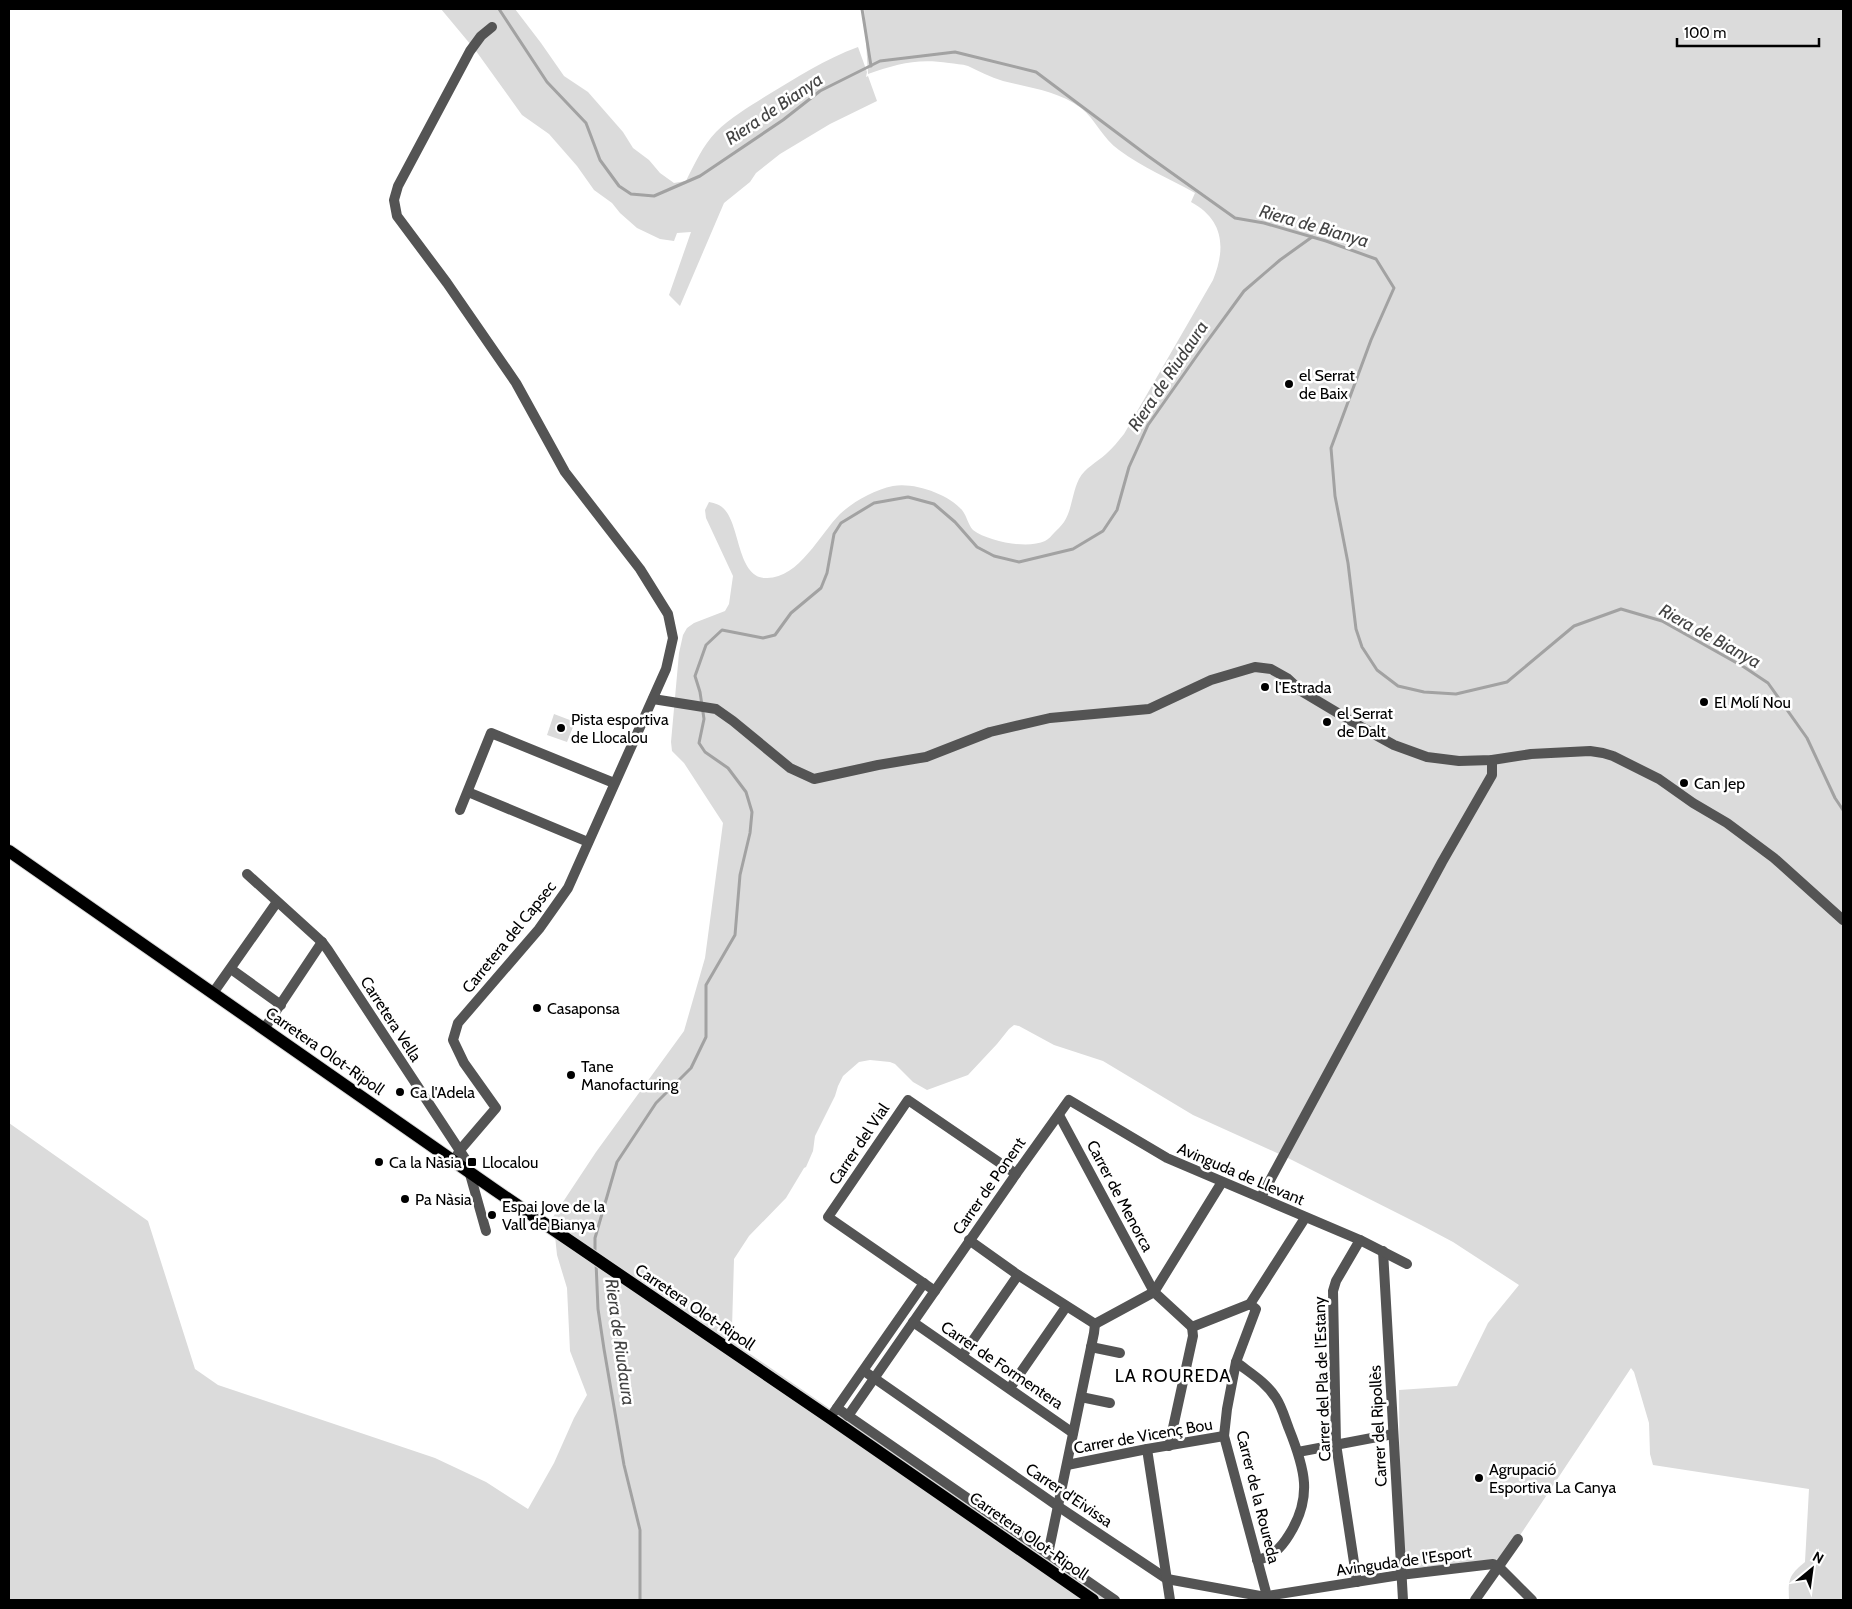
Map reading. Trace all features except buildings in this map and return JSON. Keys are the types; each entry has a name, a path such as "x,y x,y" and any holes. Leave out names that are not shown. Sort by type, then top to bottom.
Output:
{"main road":[{"name":"Carretera Olot-Ripoll","path":"9,851 264,1029 457,1155 470,1172 554,1231 628,1280 836,1409 1093,1600"}],"street":[{"name":"Carretera del Capsec","path":"457,1155 496,1108 464,1062 453,1040 458,1023 539,928 568,888 653,700 671,654 673,638 668,614 640,569 565,472 516,383 448,283 398,216 394,200 398,186 470,51 481,36 492,27"},
{"path":"653,700 716,709 733,720 790,768 814,779 926,757 990,732 1050,718 1149,709 1211,680 1255,668 1271,669 1319,702 1394,745 1428,757 1459,761 1492,760 1531,754 1590,751 1613,756 1658,779 1693,803 1728,823 1774,858 1843,920"},
{"path":"460,810 491,733 614,783"},
{"path":"1261,1198 1442,862 1492,775 1492,760"},
{"path":"468,792 588,842"},
{"name":"Carretera Vella","path":"248,874 322,942 457,1155"},
{"path":"213,993 277,902"},
{"path":"264,1029 322,942"},
{"path":"231,969 281,1005"},
{"name":"Carrer del Vial","path":"924,1283 828,1217 908,1100 1016,1174"},
{"name":"Avinguda de Llevant","path":"1069,1100 1167,1158 1360,1240 1407,1264"},
{"name":"Carrer de Ponent","path":"848,1416 969,1240 1069,1100"},
{"name":"Carrer de Menorca","path":"1058,1114 1154,1292 1192,1327"},
{"path":"470,1172 486,1231"},
{"path":"1095,1324 1154,1292 1222,1182"},
{"path":"1170,1446 1192,1336 1192,1327 1250,1304 1305,1218"},
{"path":"969,1240 1066,1307 1095,1324"},
{"name":"Carrer del Pla de l'Estany","path":"1358,1582 1336,1444 1334,1291 1336,1281 1360,1240"},
{"name":"Carrer del Ripollès","path":"1383,1251 1400,1575 1403,1600"},
{"path":"962,1356 1018,1275"},
{"path":"935,1290 924,1283 836,1409 1115,1600"},
{"name":"Carrer de la Roureda","path":"1250,1304 1256,1309 1236,1362 1224,1436 1257,1560 1271,1598"},
{"path":"1010,1388 1066,1307"},
{"name":"Carrer de Formentera","path":"913,1322 1073,1433"},
{"path":"1048,1554 1095,1324"},
{"path":"1091,1348 1120,1353"},
{"path":"1236,1362 1268,1386 1277,1399 1298,1452 1304,1482 1303,1506 1296,1524 1285,1542 1268,1558 1257,1560"},
{"name":"Carrer d'Eivissa","path":"864,1371 1167,1580 1271,1598"},
{"path":"1081,1397 1110,1403"},
{"path":"1298,1452 1394,1434"},
{"name":"Carrer de Vicenç Bou","path":"1067,1465 1224,1436"},
{"path":"1146,1449 1170,1600"},
{"path":"1476,1600 1518,1539"},
{"name":"Avinguda de l'Esport","path":"1271,1598 1400,1575 1493,1564 1499,1566"},
{"path":"1499,1566 1532,1600"}],"shaded area":[{"path":"441,9 515,9 564,76 588,92 623,132 633,148 674,183 686,181 707,143 728,122 747,108 822,63 858,47 867,72 866,77 868,76 877,101 830,124 780,154 756,173 750,182 724,203 680,306 669,295 691,232 677,233 674,241 660,239 637,228 612,203 594,190 577,166 549,134 522,115 476,51"},
{"path":"864,9 1843,9 1843,1600 1789,1600 1789,1582 1796,1570 1805,1562 1809,1489 1653,1465 1650,1454 1649,1423 1634,1372 1631,1368 1499,1567 1400,1567 1399,1390 1457,1386 1488,1323 1519,1285 1453,1242 1288,1158 1193,1115 1103,1061 1054,1045 1014,1025 968,1075 927,1090 913,1082 895,1064 890,1062 870,1060 859,1062 843,1076 815,1136 813,1151 806,1167 786,1198 749,1236 734,1259 732,1328 726,1342 730,1340 1108,1600 9,1600 9,1123 148,1221 195,1369 218,1385 435,1458 486,1482 528,1509 554,1463 574,1418 587,1395 570,1351 567,1288 557,1255 553,1217 596,1152 684,1031 705,958 723,823 684,763 672,751 671,742 679,653 683,635 687,628 694,623 725,611 729,604 733,576 706,518 705,510 709,502 718,504 725,510 734,528 744,561 756,575 765,578 777,577 788,572 807,554 840,514 872,493 893,486 911,486 940,494 962,510 973,530 989,538 1019,544 1045,541 1067,517 1079,479 1088,468 1109,452 1124,434 1213,280 1220,257 1219,236 1216,226 1210,217 1191,202 1195,193 1113,146 1081,108 1053,94 1003,81 966,65 927,61 888,67 868,74"},
{"name":"Pista esportiva de Llocalou","path":"554,714 575,722 567,742 547,735"}],"waterway":[{"name":"Riera de Bianya","path":"499,9 547,82 586,123 600,160 619,186 631,194 654,196 700,176 783,120 820,91 880,61 955,52 1036,72 1235,218 1264,223 1326,241 1376,259 1394,288 1371,340 1331,448 1335,496 1348,563 1356,629 1362,647 1377,670 1398,686 1424,692 1456,694 1507,682 1574,626 1621,609 1662,621 1744,667 1768,683 1807,738 1835,798 1843,810"},
{"path":"862,9 871,66"},
{"name":"Riera de Riudaura","path":"595,1254 595,1238 617,1162 656,1103 691,1068 706,1037 706,985 735,935 740,875 750,833 752,812 746,792 728,768 705,752 699,743 704,719 700,692 695,676 706,645 722,630 763,638 775,635 791,613 821,588 827,573 834,534 841,523 874,503 908,497 934,504 955,522 977,547 994,556 1019,562 1073,549 1103,531 1117,510 1129,467 1148,425 1203,347 1244,291 1280,260 1312,237"},
{"name":"Riera de Riudaura","path":"596,1262 598,1309 604,1349 624,1465 640,1530 640,1600"}],"place":[{"name":"el Serrat de Baix","path":"1289,384"},
{"name":"l'Estrada","path":"1265,687"},
{"name":"El Molí Nou","path":"1704,702"},
{"name":"el Serrat de Dalt","path":"1327,722"},
{"name":"Pista esportiva de Llocalou","path":"561,728"},
{"name":"Can Jep","path":"1684,783"},
{"name":"Casaponsa","path":"537,1008"},
{"name":"Tane Manofacturing","path":"571,1075"},
{"name":"Ca l'Adela","path":"400,1092"},
{"name":"Ca la Nàsia","path":"379,1162"},
{"name":"Llocalou","path":"472,1162"},
{"name":"Pa Nàsia","path":"405,1199"},
{"name":"Espai Jove de la Vall de Bianya","path":"492,1215"},
{"name":"Agrupació Esportiva La Canya","path":"1479,1478"}],"district":[{"name":"LA ROUREDA","path":"1173,1376"}]}
